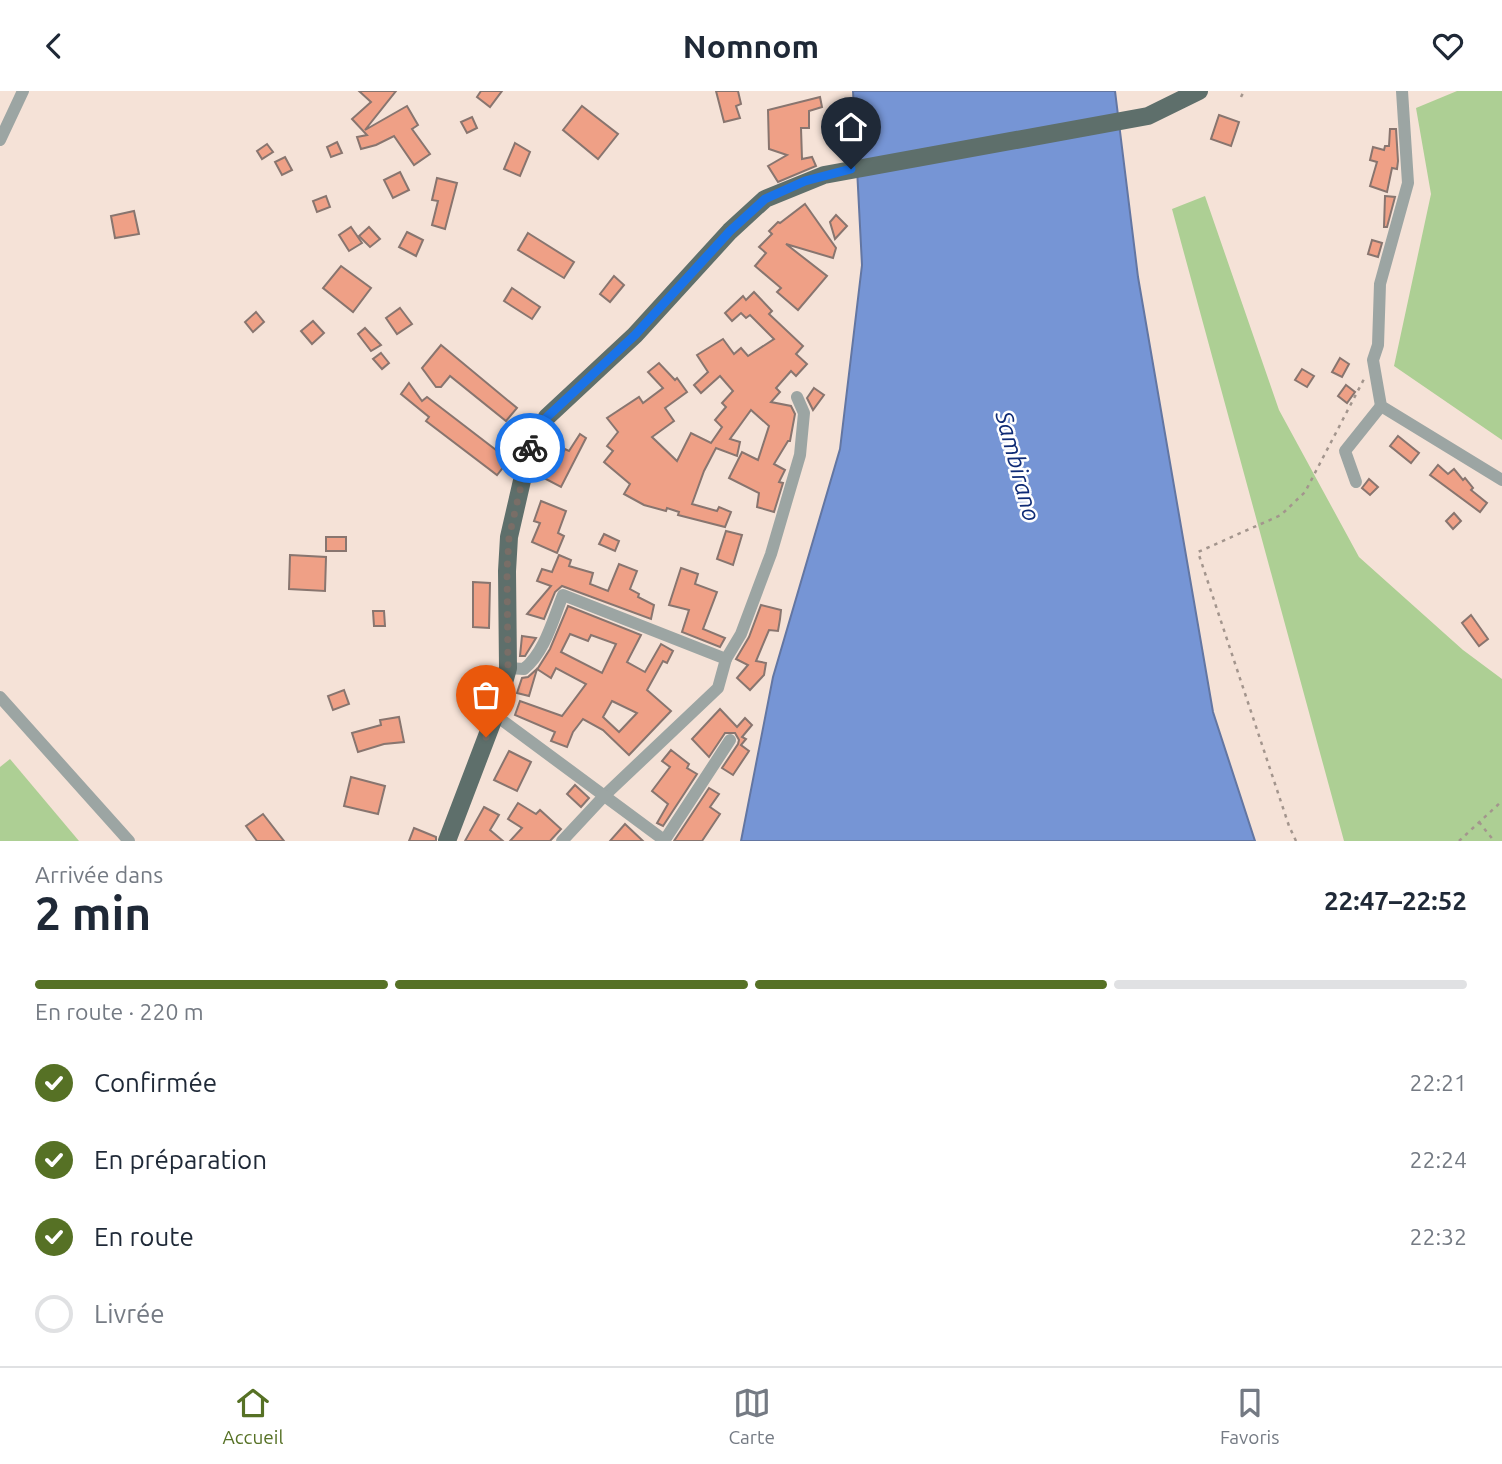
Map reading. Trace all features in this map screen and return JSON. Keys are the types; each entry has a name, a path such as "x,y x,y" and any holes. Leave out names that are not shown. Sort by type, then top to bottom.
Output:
{"main road":[{"path":"447,841 495,715 508,668 509,537 530,446 547,417 635,335 730,231 765,199 805,181 851,169 1148,116 1199,91"}],"street":[{"path":"0,140 23,91"},
{"path":"1356,482 1345,451 1381,406 1373,360 1378,345 1380,284 1408,183 1402,91"},
{"path":"562,841 604,796 718,688 726,659 741,635 767,565 800,455 804,413 797,397"},
{"path":"1381,406 1502,480"},
{"path":"508,668 524,669 530,664 546,636 563,595 726,659"},
{"path":"0,697 129,841"},
{"path":"495,715 664,841 730,740"}],"path":[{"path":"1241,97 1244,91"},
{"path":"1296,841 1198,552 1281,515 1305,492 1373,360"},
{"path":"1460,841 1502,801"},
{"path":"1479,822 1493,841"}],"green space":[{"path":"1457,91 1502,91 1502,440 1394,366 1431,194 1416,108"},
{"path":"1205,196 1279,410 1359,557 1463,650 1502,679 1502,841 1344,841 1172,209"},
{"path":"10,759 79,841 0,841 0,767"}],"water":[{"name":"Sambirano","path":"853,91 1115,91 1138,277 1213,712 1255,841 741,841 773,677 840,449 862,265"}],"building":[{"path":"359,91 396,91 365,130 407,106 418,125 412,129 430,154 414,165 394,136 361,149 357,137 367,135 352,119 371,102"},
{"path":"481,91 502,91 490,107 477,97"},
{"path":"716,91 738,91 741,104 736,106 740,118 724,122"},
{"path":"820,97 822,107 809,111 809,128 801,128 802,159 812,157 816,166 778,182 768,166 787,155 769,149 768,110"},
{"path":"849,102 850,113 839,114 838,103"},
{"path":"582,106 618,134 598,159 563,130"},
{"path":"1219,115 1239,122 1231,146 1211,139"},
{"path":"472,117 477,128 467,133 461,122"},
{"path":"1390,129 1396,129 1398,161 1397,169 1392,168 1387,192 1370,186 1377,162 1370,160 1373,147 1384,150 1385,146 1389,146"},
{"path":"337,142 342,153 331,157 327,147"},
{"path":"515,143 530,152 520,176 504,169"},
{"path":"267,144 273,152 262,159 257,151"},
{"path":"285,157 292,170 282,175 275,162"},
{"path":"400,172 409,190 393,198 384,180"},
{"path":"437,178 457,183 445,229 432,225 438,201 432,200"},
{"path":"326,196 330,207 317,212 313,201"},
{"path":"1385,196 1395,197 1387,227 1384,227"},
{"path":"805,204 836,248 833,258 786,244 827,276 798,310 777,292 781,288 755,266 766,253 759,247 772,234 769,231"},
{"path":"134,211 139,234 115,238 111,216"},
{"path":"836,215 847,226 835,239 830,222"},
{"path":"351,227 362,243 349,251 339,235"},
{"path":"369,227 380,239 370,247 359,236"},
{"path":"407,232 423,240 416,256 399,247"},
{"path":"528,233 574,262 564,278 518,250"},
{"path":"1372,240 1382,243 1378,257 1368,254"},
{"path":"341,266 371,288 353,312 323,288"},
{"path":"614,276 624,285 610,302 600,294"},
{"path":"512,288 540,307 532,319 504,301"},
{"path":"754,292 772,311 769,314 803,346 796,354 807,364 796,376 791,371 776,388 780,392 771,402 791,406 795,414 790,441 774,464 785,470 779,482 783,483 774,512 757,507 759,493 729,478 742,452 758,460 769,426 751,410 730,439 740,442 737,456 716,448 692,504 717,511 719,507 731,512 725,527 678,515 679,512 667,508 666,511 644,505 624,494 630,484 604,462 613,451 607,446 618,432 607,418 639,397 643,403 663,388 648,372 659,363 675,380 677,378 687,392 665,408 674,421 652,437 677,461 691,433 711,443 722,427 715,420 726,407 722,403 733,391 720,376 701,393 694,385 708,372 697,355 723,339 734,354 741,348 748,356 774,339 750,315 746,318 741,313 732,321 725,313 743,296 746,300"},
{"path":"400,308 412,324 397,334 386,318"},
{"path":"256,312 264,322 253,332 245,322"},
{"path":"313,321 324,333 312,344 301,331"},
{"path":"365,328 381,345 371,351 358,334"},
{"path":"441,345 517,408 506,421 450,376 441,387 436,387 422,368"},
{"path":"381,353 389,363 382,369 373,359"},
{"path":"1340,358 1349,364 1342,377 1332,372"},
{"path":"1302,369 1314,376 1307,387 1295,380"},
{"path":"409,383 422,401 427,397 509,460 497,475 426,421 429,417 401,394"},
{"path":"1346,385 1355,392 1347,403 1338,396"},
{"path":"814,388 824,395 813,410 807,398"},
{"path":"580,434 586,438 561,487 544,478 550,467 544,464 551,450 561,456 565,449 569,451"},
{"path":"1398,436 1419,453 1411,463 1390,446"},
{"path":"1438,465 1448,474 1454,469 1463,480 1465,478 1473,488 1471,490 1487,503 1480,512 1430,475"},
{"path":"1369,479 1378,487 1370,495 1362,488"},
{"path":"541,501 566,511 558,533 564,536 557,553 532,542 540,523 534,521"},
{"path":"1454,513 1461,521 1453,529 1446,521"},
{"path":"726,531 742,535 733,565 717,559"},
{"path":"604,534 619,541 615,551 599,544"},
{"path":"326,537 346,537 346,551 326,551"},
{"path":"290,555 326,557 325,591 289,589"},
{"path":"559,555 571,560 569,566 593,573 590,584 608,591 619,564 637,571 630,589 639,594 638,597 654,605 651,619 562,586 555,592 544,619 527,614 551,586 537,581 542,569 552,572"},
{"path":"681,568 698,574 695,584 717,592 703,629 725,638 720,647 682,632 689,610 669,605"},
{"path":"473,582 490,583 489,628 473,627"},
{"path":"761,605 781,610 780,619 778,631 769,630 756,661 766,663 764,675 750,690 737,678 748,665 736,659 749,637"},
{"path":"568,606 641,635 627,662 645,672 661,644 673,651 667,663 663,661 647,690 671,711 629,755 603,730 583,719 573,732 567,747 551,741 555,732 515,715 520,701 562,716 586,684 556,668 551,678 537,669 529,696 517,693 522,678 528,677 538,668 550,649","holes":["570,634 588,641 591,635 616,644 602,673 561,652","612,701 637,713 619,732 603,717"]},
{"path":"373,611 384,611 385,626 374,626"},
{"path":"1471,615 1488,639 1479,646 1462,623"},
{"path":"522,636 536,638 525,656 520,656"},
{"path":"344,690 349,704 333,710 328,696"},
{"path":"720,709 737,727 745,718 752,725 742,737 746,739 741,745 749,751 733,775 722,768 738,744 735,733 725,733 709,757 692,739"},
{"path":"399,717 404,742 384,744 358,752 352,733 381,725 380,720"},
{"path":"671,750 689,764 687,768 697,774 663,826 657,823 668,804 652,791 670,767 662,761"},
{"path":"509,751 531,762 517,791 494,780"},
{"path":"351,777 385,786 378,814 344,806"},
{"path":"575,785 589,798 581,807 567,794"},
{"path":"709,788 719,794 710,807 720,814 702,841 674,841"},
{"path":"518,803 536,814 540,810 561,829 550,841 510,841 522,828 508,819"},
{"path":"484,807 499,815 490,830 503,841 465,841"},
{"path":"263,814 284,841 257,841 246,826"},
{"path":"625,824 643,841 610,841"},
{"path":"414,828 436,837 436,841 409,841"}],"way so far":[{"path":"486,737 508,668 509,537 530,448"}],"route":[{"path":"530,448 547,417 635,335 730,231 765,199 805,181 851,169"}]}
